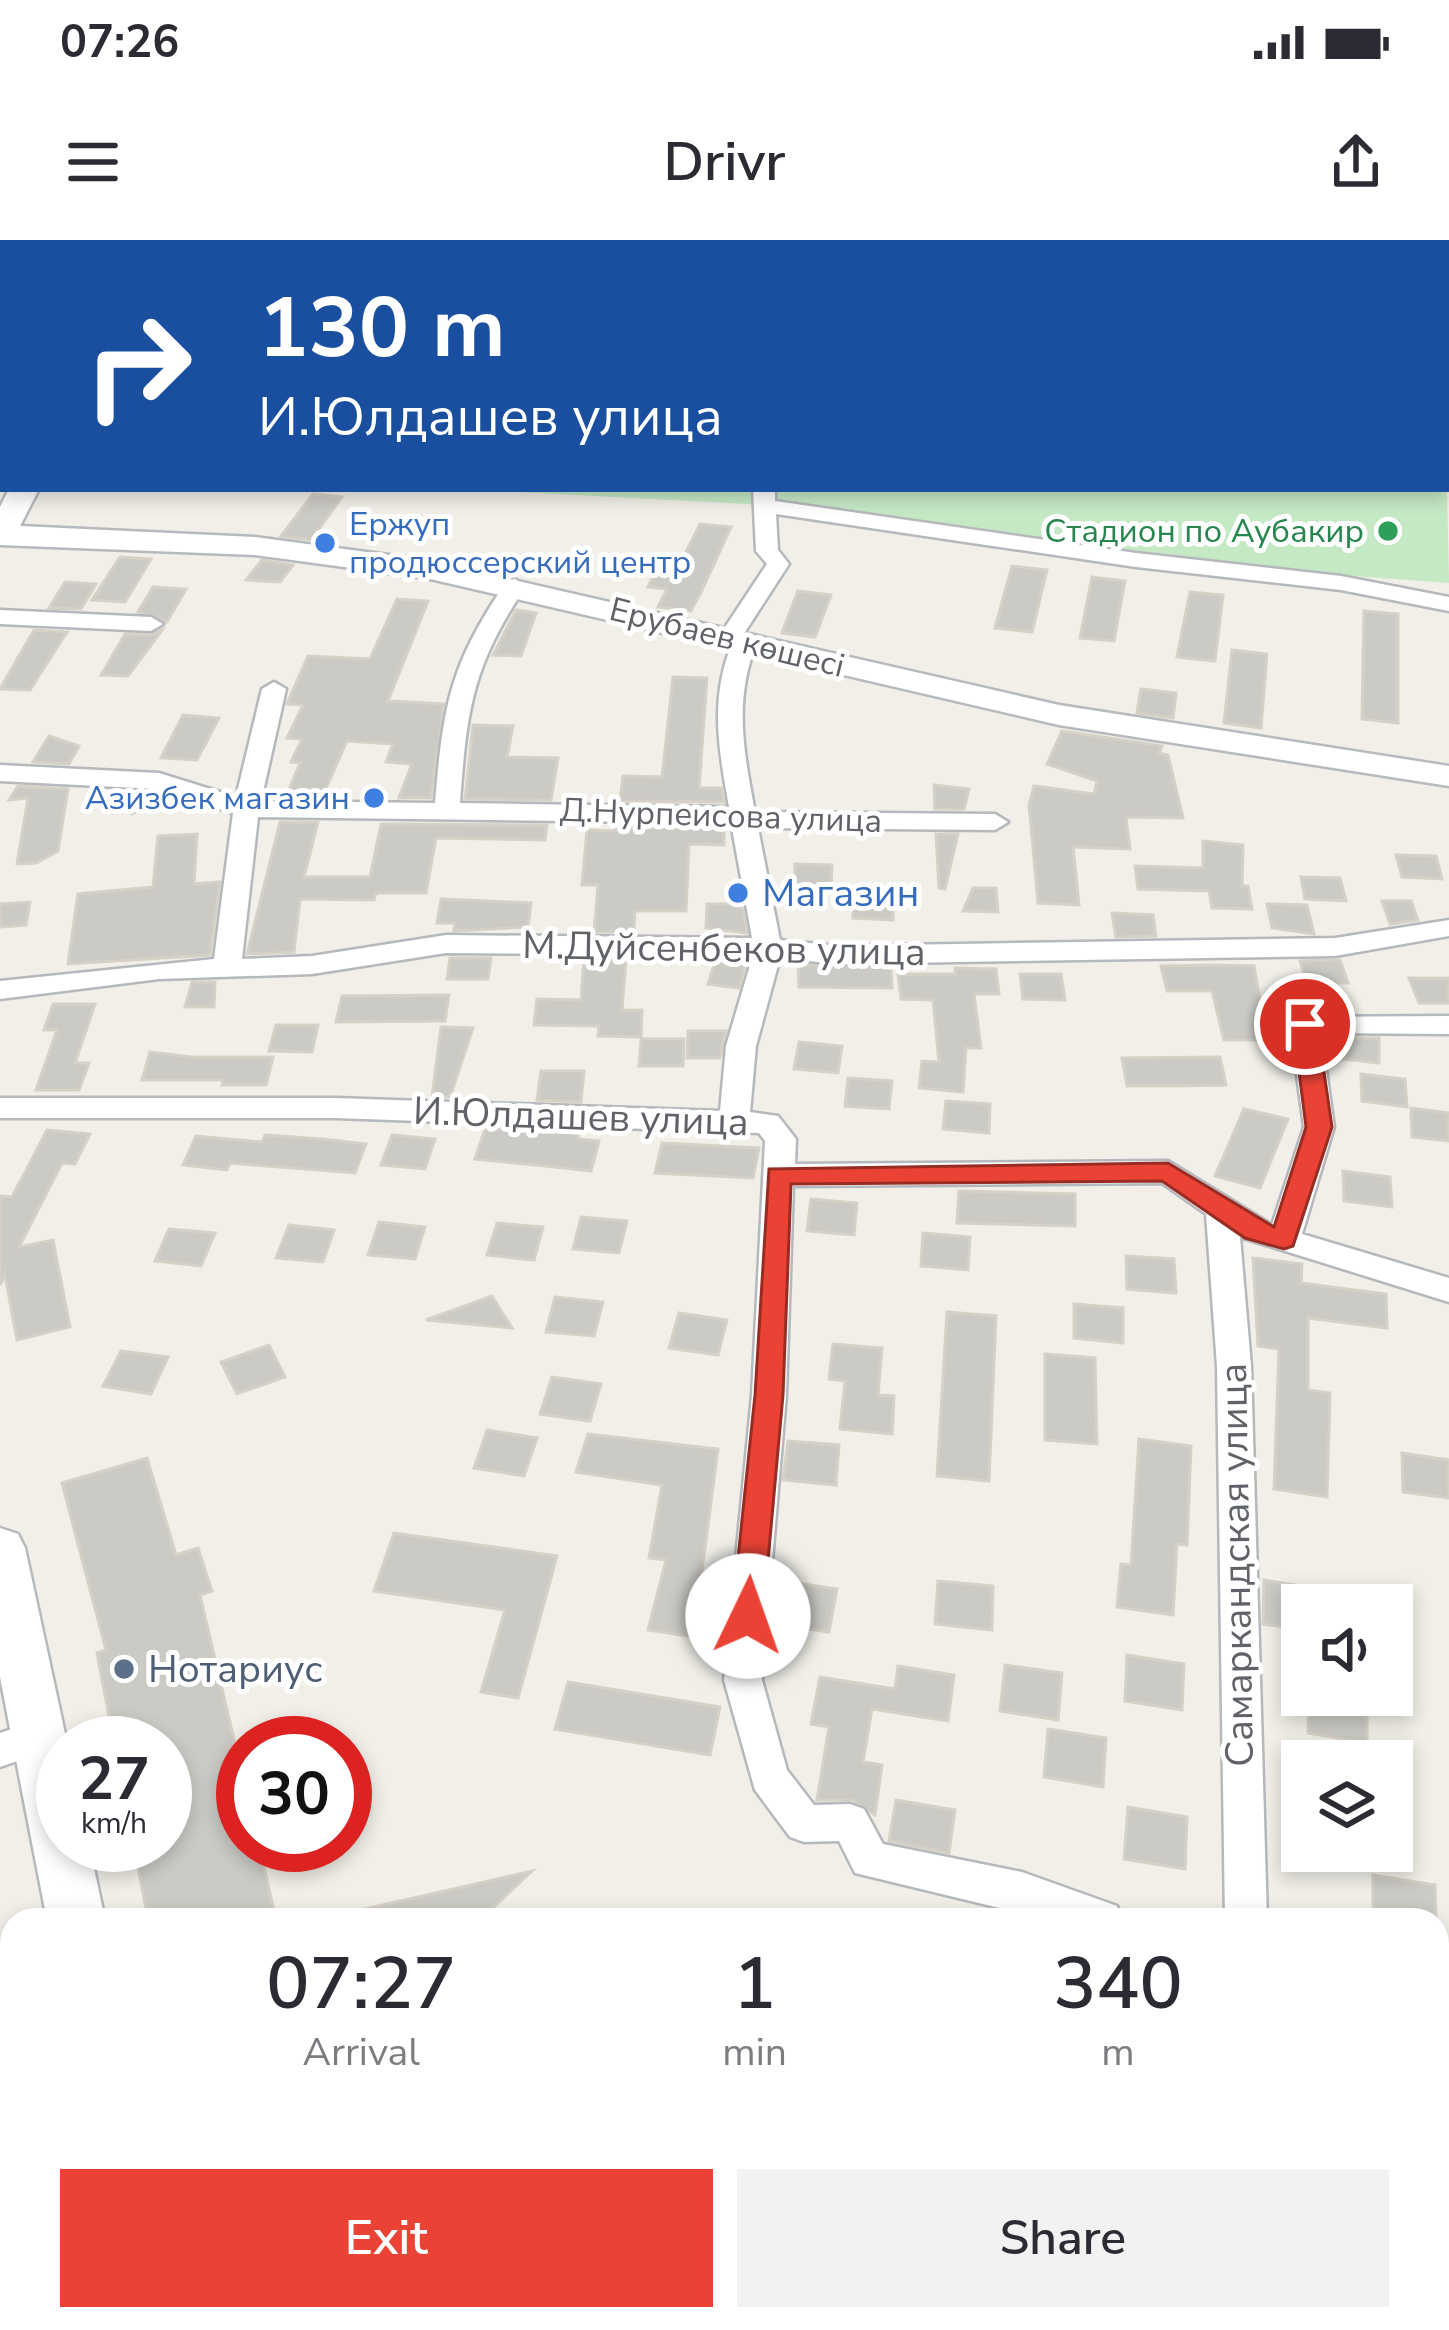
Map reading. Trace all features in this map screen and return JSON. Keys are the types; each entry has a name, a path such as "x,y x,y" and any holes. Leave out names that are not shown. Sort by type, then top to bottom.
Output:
{"main road":[{"path":"0,535 22,492"},
{"name":"Ерубаев көшесі","path":"0,535 255,546 514,586 1059,715 1449,776"},
{"path":"0,1548 19,1743 72,1908"}],"street":[{"path":"734,1122 741,1046 768,951 728,734 738,640 778,564 767,551 765,497 1136,560 1341,583 1449,604"},
{"path":"447,810 451,717 461,672 514,586"},
{"path":"0,617 151,624"},
{"path":"227,969 246,809 274,689"},
{"name":"Д.Нурпеисова улица","path":"0,772 159,781 246,809 995,822"},
{"name":"М.Дуйсенбеков улица","path":"0,990 50,979 312,965 446,944 617,947 722,943 768,951 949,955 1335,947 1449,928"},
{"path":"1284,1239 1319,1127 1305,1024 1449,1025"},
{"name":"И.Юлдашев улица","path":"0,1108 336,1108 734,1122 766,1124 781,1139 778,1175 1168,1172 1255,1231 1449,1290"},
{"path":"778,1175 769,1395 743,1680 769,1778 804,1823 850,1822 870,1860 1022,1891 1069,1908"},
{"name":"Самаркандская улица","path":"1222,1210 1234,1366 1246,1908"}],"green space":[{"path":"517,492 1447,492 1449,583 1340,575 747,504"}],"building":[{"path":"313,494 342,497 311,540 281,536"},
{"path":"700,524 731,527 702,590 691,611 658,607 667,589 648,587 664,554 684,556"},
{"path":"120,557 151,559 125,602 92,600"},
{"path":"262,560 293,565 280,582 246,580"},
{"path":"1012,566 1047,570 1032,632 995,628"},
{"path":"1092,577 1125,581 1114,641 1080,638"},
{"path":"65,582 96,584 81,609 49,608"},
{"path":"153,587 186,589 167,622 138,612"},
{"path":"798,591 831,595 815,637 782,633"},
{"path":"1190,592 1223,595 1215,661 1177,657"},
{"path":"397,599 428,601 388,701 444,704 431,798 399,798 412,764 386,762 393,744 347,741 322,797 286,797 300,763 291,762 302,739 287,738 303,705 287,704 308,656 370,659"},
{"path":"516,610 536,613 521,656 493,655"},
{"path":"1364,611 1398,614 1398,723 1362,719"},
{"path":"34,630 67,632 30,690 0,689"},
{"path":"162,630 128,676 101,675 125,634 151,635"},
{"path":"1232,650 1267,654 1261,728 1224,723"},
{"path":"673,677 707,678 699,788 721,788 724,802 620,801 623,776 662,777"},
{"path":"1141,689 1176,693 1173,718 1137,713"},
{"path":"183,715 219,718 197,760 161,758"},
{"path":"473,725 513,726 507,757 558,758 551,800 465,799"},
{"path":"1062,731 1162,746 1159,753 1168,755 1183,818 1126,817 1130,849 1073,847 1079,905 1038,903 1029,805 1034,786 1094,794 1097,781 1047,764"},
{"path":"49,736 79,746 69,764 33,762"},
{"path":"934,785 969,789 964,809 935,809"},
{"path":"18,786 68,789 58,851 36,863 17,864 28,798 9,800"},
{"path":"124,792 154,793 162,798 132,814 109,799"},
{"path":"280,822 318,822 304,877 370,877 381,824 547,825 545,840 436,838 426,893 376,893 374,900 300,899 294,952 247,954"},
{"path":"616,826 724,827 724,845 689,844 686,911 635,911 634,928 628,932 594,932 598,885 582,885 587,830 616,831"},
{"path":"197,834 194,884 220,882 210,955 68,964 78,894 153,887 158,836"},
{"path":"936,834 958,834 945,889 939,888"},
{"path":"1203,841 1243,845 1242,886 1248,886 1252,909 1212,908 1209,891 1138,889 1135,866 1203,868"},
{"path":"1396,855 1436,856 1442,879 1402,877"},
{"path":"795,864 832,865 831,888 795,886"},
{"path":"1301,877 1340,878 1346,901 1305,899"},
{"path":"738,886 747,933 706,928 707,904 732,904"},
{"path":"973,888 996,888 998,912 963,911"},
{"path":"854,895 893,896 893,920 853,918"},
{"path":"441,899 531,903 528,927 454,931 455,923 437,923"},
{"path":"1382,901 1411,901 1418,920 1390,924"},
{"path":"30,902 26,925 0,927 0,904"},
{"path":"1267,904 1307,905 1314,934 1272,928"},
{"path":"1112,913 1153,915 1156,936 1116,937"},
{"path":"450,958 491,958 488,979 447,979"},
{"path":"584,958 626,959 622,1010 642,1010 641,1037 598,1036 599,1026 534,1025 537,999 581,1000"},
{"path":"716,959 747,959 739,988 708,984"},
{"path":"1340,960 1348,983 1307,983 1300,961"},
{"path":"798,964 891,968 892,988 799,987"},
{"path":"1161,966 1254,966 1267,1040 1224,1040 1212,991 1167,991"},
{"path":"955,968 996,969 999,994 974,994 981,1048 966,1048 963,1092 919,1088 922,1061 939,1062 933,1000 901,999 898,974 955,974"},
{"path":"1020,974 1061,974 1065,1000 1023,999"},
{"path":"1409,978 1449,978 1449,1003 1419,1003"},
{"path":"192,982 215,982 214,1007 185,1007"},
{"path":"449,995 445,1021 336,1022 342,996"},
{"path":"53,1004 95,1004 75,1063 89,1063 79,1090 36,1090 57,1030 44,1030"},
{"path":"276,1025 318,1025 312,1052 269,1051"},
{"path":"441,1027 473,1028 450,1097 432,1097"},
{"path":"688,1031 726,1031 720,1058 687,1058"},
{"path":"1335,1038 1379,1038 1379,1063 1335,1058"},
{"path":"641,1039 684,1039 683,1066 639,1066"},
{"path":"799,1042 842,1046 838,1073 794,1069"},
{"path":"150,1052 273,1057 266,1085 222,1085 224,1080 142,1080"},
{"path":"1220,1057 1226,1085 1127,1086 1122,1058"},
{"path":"541,1071 584,1071 581,1102 537,1100"},
{"path":"1361,1074 1405,1079 1407,1107 1362,1101"},
{"path":"848,1078 892,1081 889,1109 845,1106"},
{"path":"946,1101 990,1104 989,1133 943,1129"},
{"path":"1411,1108 1449,1113 1449,1141 1412,1137"},
{"path":"1244,1109 1288,1119 1260,1188 1215,1176"},
{"path":"485,1129 579,1131 578,1139 599,1141 591,1171 475,1159"},
{"path":"47,1130 90,1134 75,1164 62,1163 19,1247 53,1240 70,1327 17,1340 5,1275 0,1285 0,1196 12,1197"},
{"path":"265,1135 366,1144 355,1173 230,1163 227,1170 183,1165 196,1136 262,1142"},
{"path":"392,1135 435,1139 425,1169 381,1165"},
{"path":"662,1143 759,1148 753,1178 655,1173"},
{"path":"1343,1171 1390,1177 1392,1207 1344,1201"},
{"path":"959,1191 1075,1194 1075,1226 957,1223"},
{"path":"811,1199 857,1203 854,1235 807,1231"},
{"path":"581,1217 627,1221 619,1253 573,1249"},
{"path":"379,1222 425,1227 415,1259 368,1255"},
{"path":"497,1223 543,1227 534,1260 487,1255"},
{"path":"289,1225 334,1230 323,1262 276,1258"},
{"path":"169,1229 215,1233 201,1266 155,1261"},
{"path":"923,1233 970,1237 968,1270 921,1266"},
{"path":"1126,1256 1174,1259 1176,1293 1127,1289"},
{"path":"1253,1258 1302,1264 1301,1283 1386,1294 1387,1328 1308,1318 1308,1390 1330,1393 1327,1497 1274,1489 1279,1349 1258,1346"},
{"path":"492,1296 512,1328 426,1320"},
{"path":"555,1297 603,1302 594,1336 546,1332"},
{"path":"1074,1304 1123,1308 1123,1343 1074,1338"},
{"path":"947,1312 996,1316 989,1481 937,1476"},
{"path":"679,1313 727,1320 718,1355 669,1348"},
{"path":"833,1344 882,1348 878,1395 894,1396 892,1434 840,1429 845,1381 829,1379"},
{"path":"269,1345 285,1377 237,1394 221,1362"},
{"path":"121,1351 168,1357 151,1394 103,1386"},
{"path":"1045,1354 1095,1358 1097,1444 1045,1440"},
{"path":"552,1377 601,1384 590,1421 540,1414"},
{"path":"487,1430 537,1438 524,1476 474,1468"},
{"path":"588,1434 718,1449 699,1593 713,1595 703,1638 648,1630 666,1560 649,1558 662,1485 576,1472"},
{"path":"1139,1439 1191,1446 1187,1545 1177,1544 1173,1615 1117,1607 1121,1564 1131,1565"},
{"path":"788,1441 839,1445 836,1485 783,1480"},
{"path":"1402,1453 1449,1460 1449,1498 1403,1492"},
{"path":"147,1458 176,1555 198,1548 212,1591 200,1595 228,1716 216,1716 216,1872 265,1872 273,1908 146,1908 139,1872 192,1872 192,1716 109,1716 97,1653 106,1650 62,1483"},
{"path":"394,1533 557,1556 518,1698 481,1692 505,1610 374,1591"},
{"path":"1264,1580 1289,1584 1281,1584 1281,1627 1263,1624"},
{"path":"783,1581 837,1589 829,1632 774,1624"},
{"path":"938,1581 993,1586 992,1630 935,1624"},
{"path":"1127,1655 1184,1664 1182,1710 1125,1701"},
{"path":"1005,1665 1062,1673 1058,1720 1000,1711"},
{"path":"898,1666 954,1675 948,1721 872,1709 863,1762 882,1765 875,1815 852,1800 817,1800 829,1727 811,1724 820,1677 895,1689"},
{"path":"568,1682 720,1707 710,1755 555,1729"},
{"path":"1308,1716 1367,1716 1367,1740 1308,1733"},
{"path":"1048,1729 1106,1738 1103,1787 1044,1777"},
{"path":"896,1800 955,1810 949,1853 889,1841"},
{"path":"1128,1807 1187,1817 1185,1869 1124,1859"},
{"path":"532,1871 493,1908 370,1908"},
{"path":"1373,1875 1435,1885 1436,1908 1373,1908"}],"place":[{"name":"Стадион по Аубакир","path":"1388,531"},
{"name":"Ержуп продюссерский центр","path":"325,543"},
{"name":"Азизбек магазин","path":"374,798"},
{"name":"Магазин","path":"738,893"},
{"name":"Нотариус","path":"124,1669"}],"route":[{"path":"748,1616 757,1481 769,1395 778,1175 1168,1172 1255,1231 1284,1239 1319,1127 1305,1024"}]}
